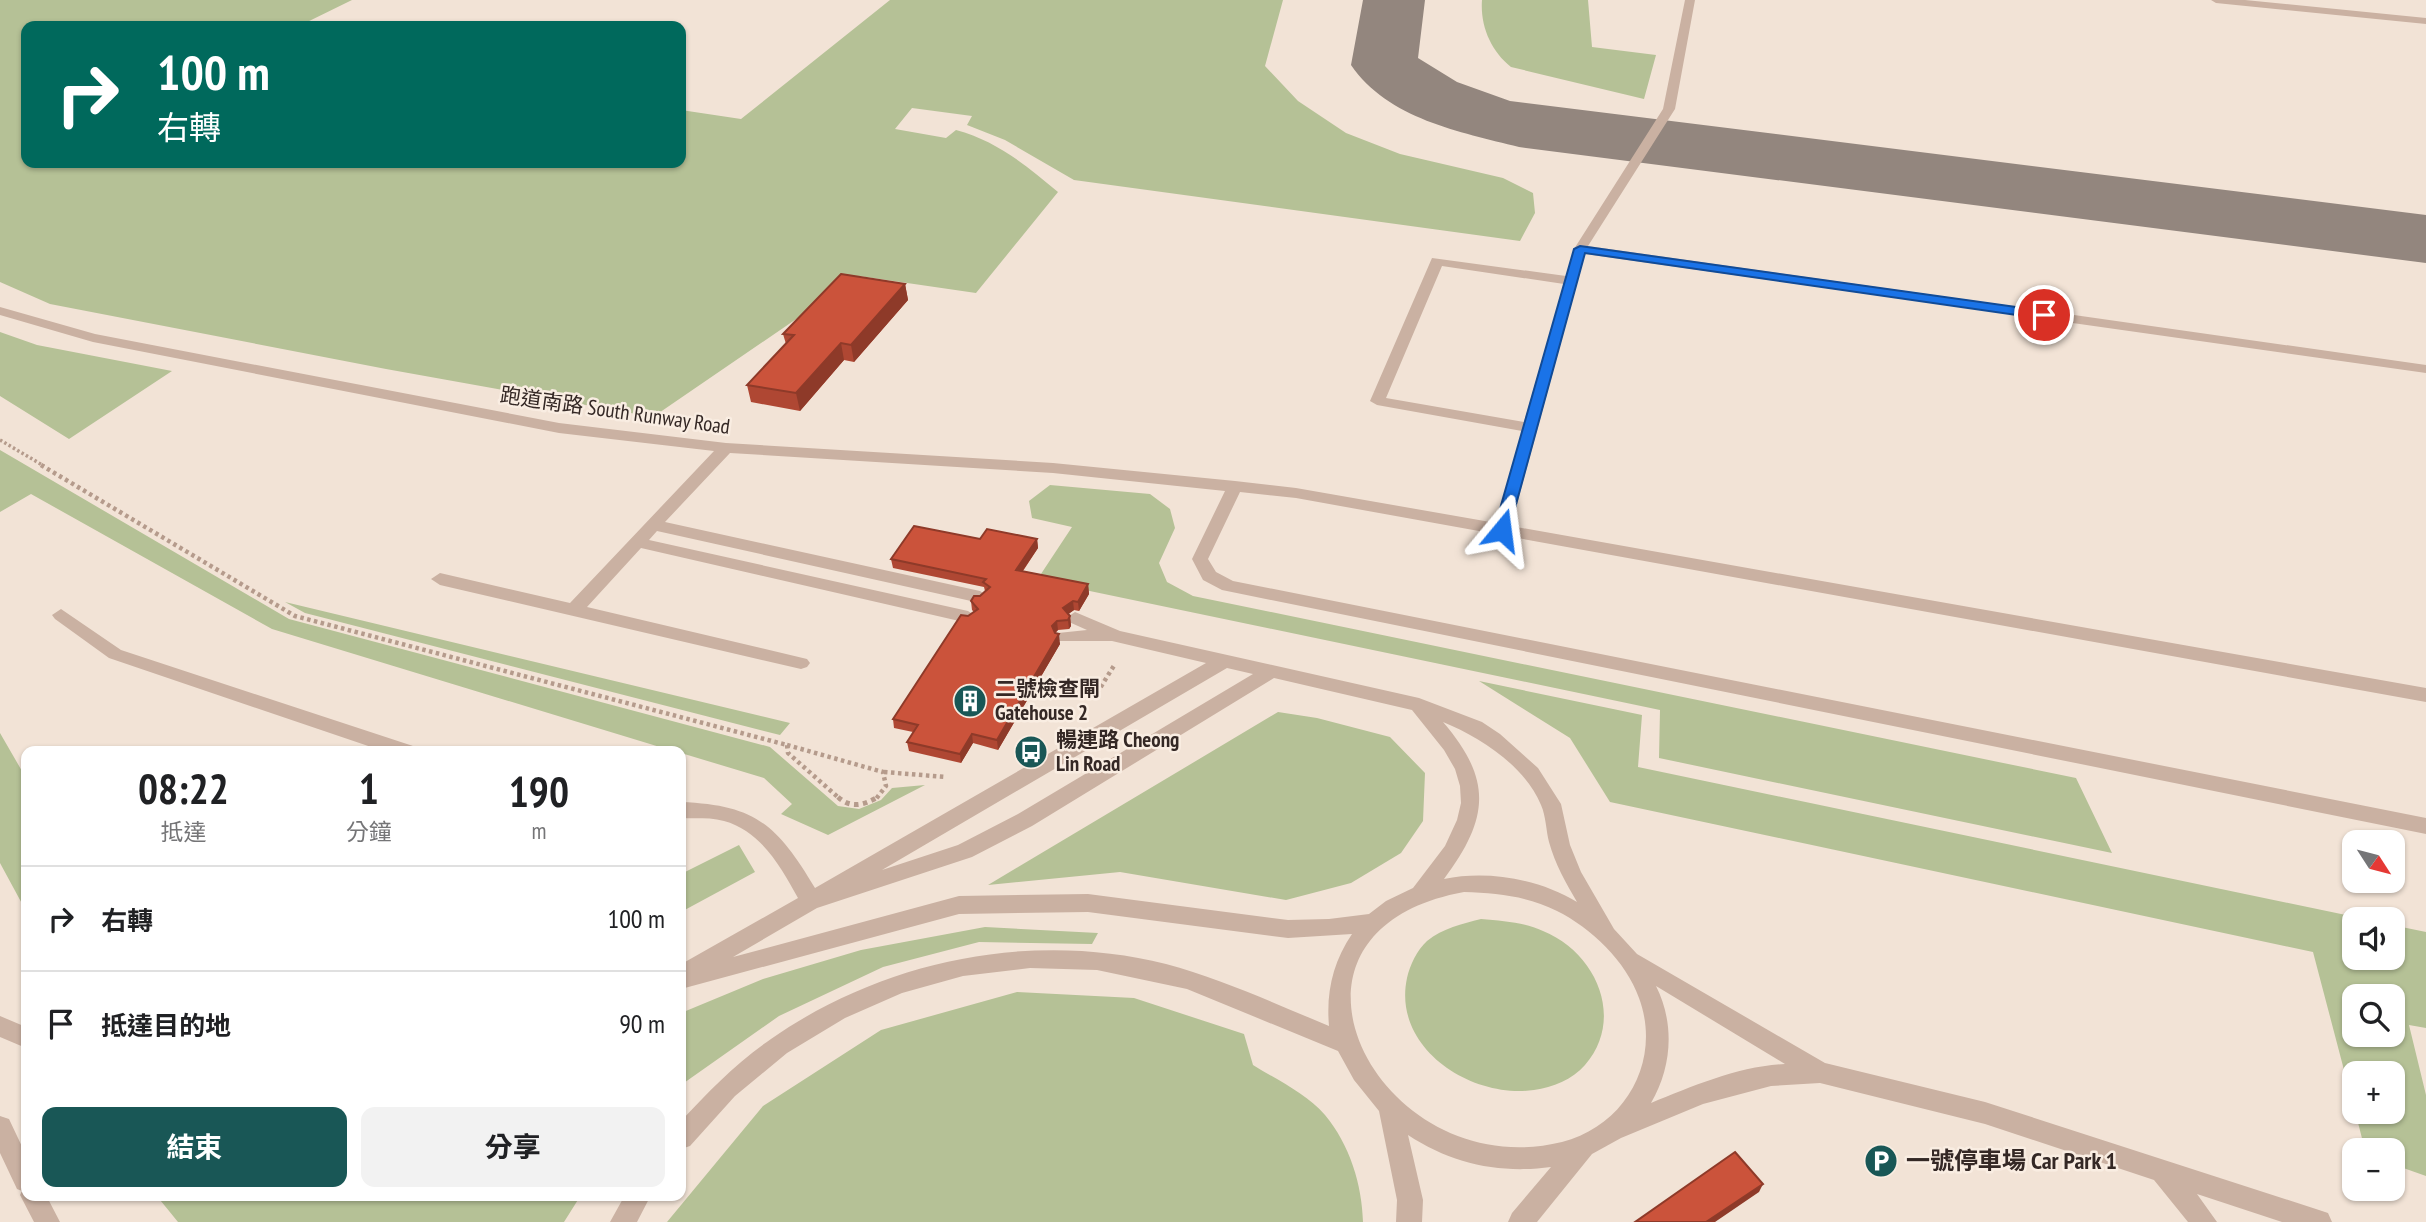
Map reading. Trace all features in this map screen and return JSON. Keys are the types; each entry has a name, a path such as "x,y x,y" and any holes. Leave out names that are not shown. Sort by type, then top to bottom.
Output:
{"street":[{"path":"1502,530 1580,249 1669,109 1690,0"},
{"path":"2216,0 2426,21"},
{"path":"1580,249 2426,369"},
{"path":"1530,428 1377,401 1437,261 1571,281"},
{"name":"跑道南路 South Runway Road","path":"0,311 93,338 559,428 726,448 1053,468 1296,493 2426,695"},
{"path":"574,610 726,448"},
{"path":"1235,486 1200,559 1209,576 1228,586 2426,826"},
{"path":"654,525 980,597"},
{"path":"637,542 968,617"},
{"path":"440,579 800,663"},
{"path":"61,615 115,654 391,746"},
{"path":"1075,618 1115,636 1419,705 1475,727 1493,738 1531,774 1550,804 1560,845 1572,875 1609,936 1631,960 1646,986 1656,1014 1659,1044 1653,1075 1638,1106 1614,1131"},
{"path":"1065,637 1115,636"},
{"path":"686,975 1224,661"},
{"path":"811,901 965,851 1025,820 1272,671"},
{"path":"1419,705 1458,755 1469,780 1471,797 1469,813 1457,844 1420,894"},
{"path":"686,811 730,815 761,830 785,856 811,901"},
{"path":"1609,936 1562,903 1513,887 1464,884 1420,894 1393,907 1374,922 1357,942 1346,964 1340,989 1340,1016 1346,1044 1365,1077 1414,1128 1435,1140 1472,1153 1510,1160 1547,1157 1582,1149 1614,1131 1700,1094 1771,1075 1820,1072"},
{"path":"686,977 959,905 1088,903 1288,929 1329,928 1374,922"},
{"path":"686,1132 720,1093 797,1033 833,1013 885,990 947,970 989,961 1034,957 1076,958 1164,973 1346,1044"},
{"path":"1631,960 1820,1072 1985,1113 2161,1170 2282,1215 2319,1222"},
{"path":"0,1026 21,1036"},
{"path":"1390,1105 1410,1200 1409,1222"},
{"path":"0,1128 21,1171"},
{"path":"1521,1222 1582,1149"},
{"path":"2161,1170 2204,1222"},
{"path":"36,1201 47,1222"},
{"path":"623,1222 635,1201"}],"path":[{"path":"0,440 295,616 883,772 946,778"},
{"path":"787,745 788,752 843,802 860,806 878,798 886,786 883,772"}],"green space":[{"path":"0,0 352,0 309,21 21,21 21,168 686,168 686,111 741,119 890,0 1283,0 1265,66 1298,101 1346,133 1400,154 1503,178 1533,193 1535,213 1520,241 1074,180 1005,140 967,125 972,116 912,108 895,129 946,138 956,130 971,135 1011,155 1058,192 976,293 859,276 653,417 50,304 0,282"},
{"path":"1482,0 1588,0 1592,47 1656,55 1644,99 1511,67 1488,37"},
{"path":"0,332 37,345 172,371 69,439 0,396"},
{"path":"0,450 289,619 770,747 838,806 859,809 881,800 892,788 925,785 828,835 781,814 792,804 764,778 686,755 686,746 657,746 272,629 31,494 0,512"},
{"path":"1050,485 1150,494 1170,509 1175,528 1159,563 1167,582 1193,596 2076,778 2112,853 1659,758 1660,710 1037,580 1072,527 1032,518 1029,501"},
{"path":"285,602 790,723 780,735 305,613"},
{"path":"1479,681 1642,715 1638,767 2342,914 2342,970 2405,970 2405,928 2426,932 2426,1028 2409,1025 2426,1095 2426,1176 2405,1169 2405,1138 2362,1138 2358,1124 2405,1124 2405,1061 2342,1062 2313,952 1610,802 1570,738"},
{"path":"1278,712 1317,718 1390,737 1425,773 1423,821 1401,853 1351,883 1286,900 1120,872 988,885"},
{"path":"0,733 21,769 21,902 0,863"},
{"path":"739,845 755,872 686,909 686,872"},
{"path":"1481,919 1505,921 1543,931 1562,941 1591,971 1604,1008 1603,1028 1597,1047 1585,1065 1568,1079 1534,1090 1510,1091 1485,1086 1462,1077 1441,1064 1424,1047 1412,1026 1406,1003 1407,978 1417,953 1427,941 1440,933"},
{"path":"985,927 1098,933 1092,944 979,942 883,967 779,1016 686,1081 686,1011 763,979 861,950"},
{"path":"1017,992 1134,998 1244,1034 1253,1065 1310,1100 1334,1127 1353,1166 1363,1222 667,1222 763,1106 881,1030"},
{"path":"161,1201 577,1201 564,1222 178,1222"}],"building":[{"path":"841,274 905,284 851,345 841,343 796,393 747,385 794,335 783,334"},
{"path":"914,526 980,539 987,529 1037,539 1016,570 1088,584 1078,602 1073,601 1063,608 1070,616 1068,620 1057,621 1052,626 1055,633 1059,634 997,740 972,734 960,754 907,742 918,725 893,719 961,615 968,616 978,609 971,601 974,596 980,596 990,587 983,582 986,579 891,559"},
{"path":"1735,1152 1763,1184 1706,1222 1635,1222"}],"taxiway":[{"path":"1394,0 1384,65 1417,88 1447,104 1519,125 2426,239"}],"place":[{"name":"二號檢查閘 Gatehouse 2","path":"970,701"},
{"name":"暢連路 Cheong Lin Road","path":"1031,752"},
{"name":"一號停車場 Car Park 1","path":"1881,1161"}],"route":[{"path":"1502,530 1580,249 2044,315"}]}
